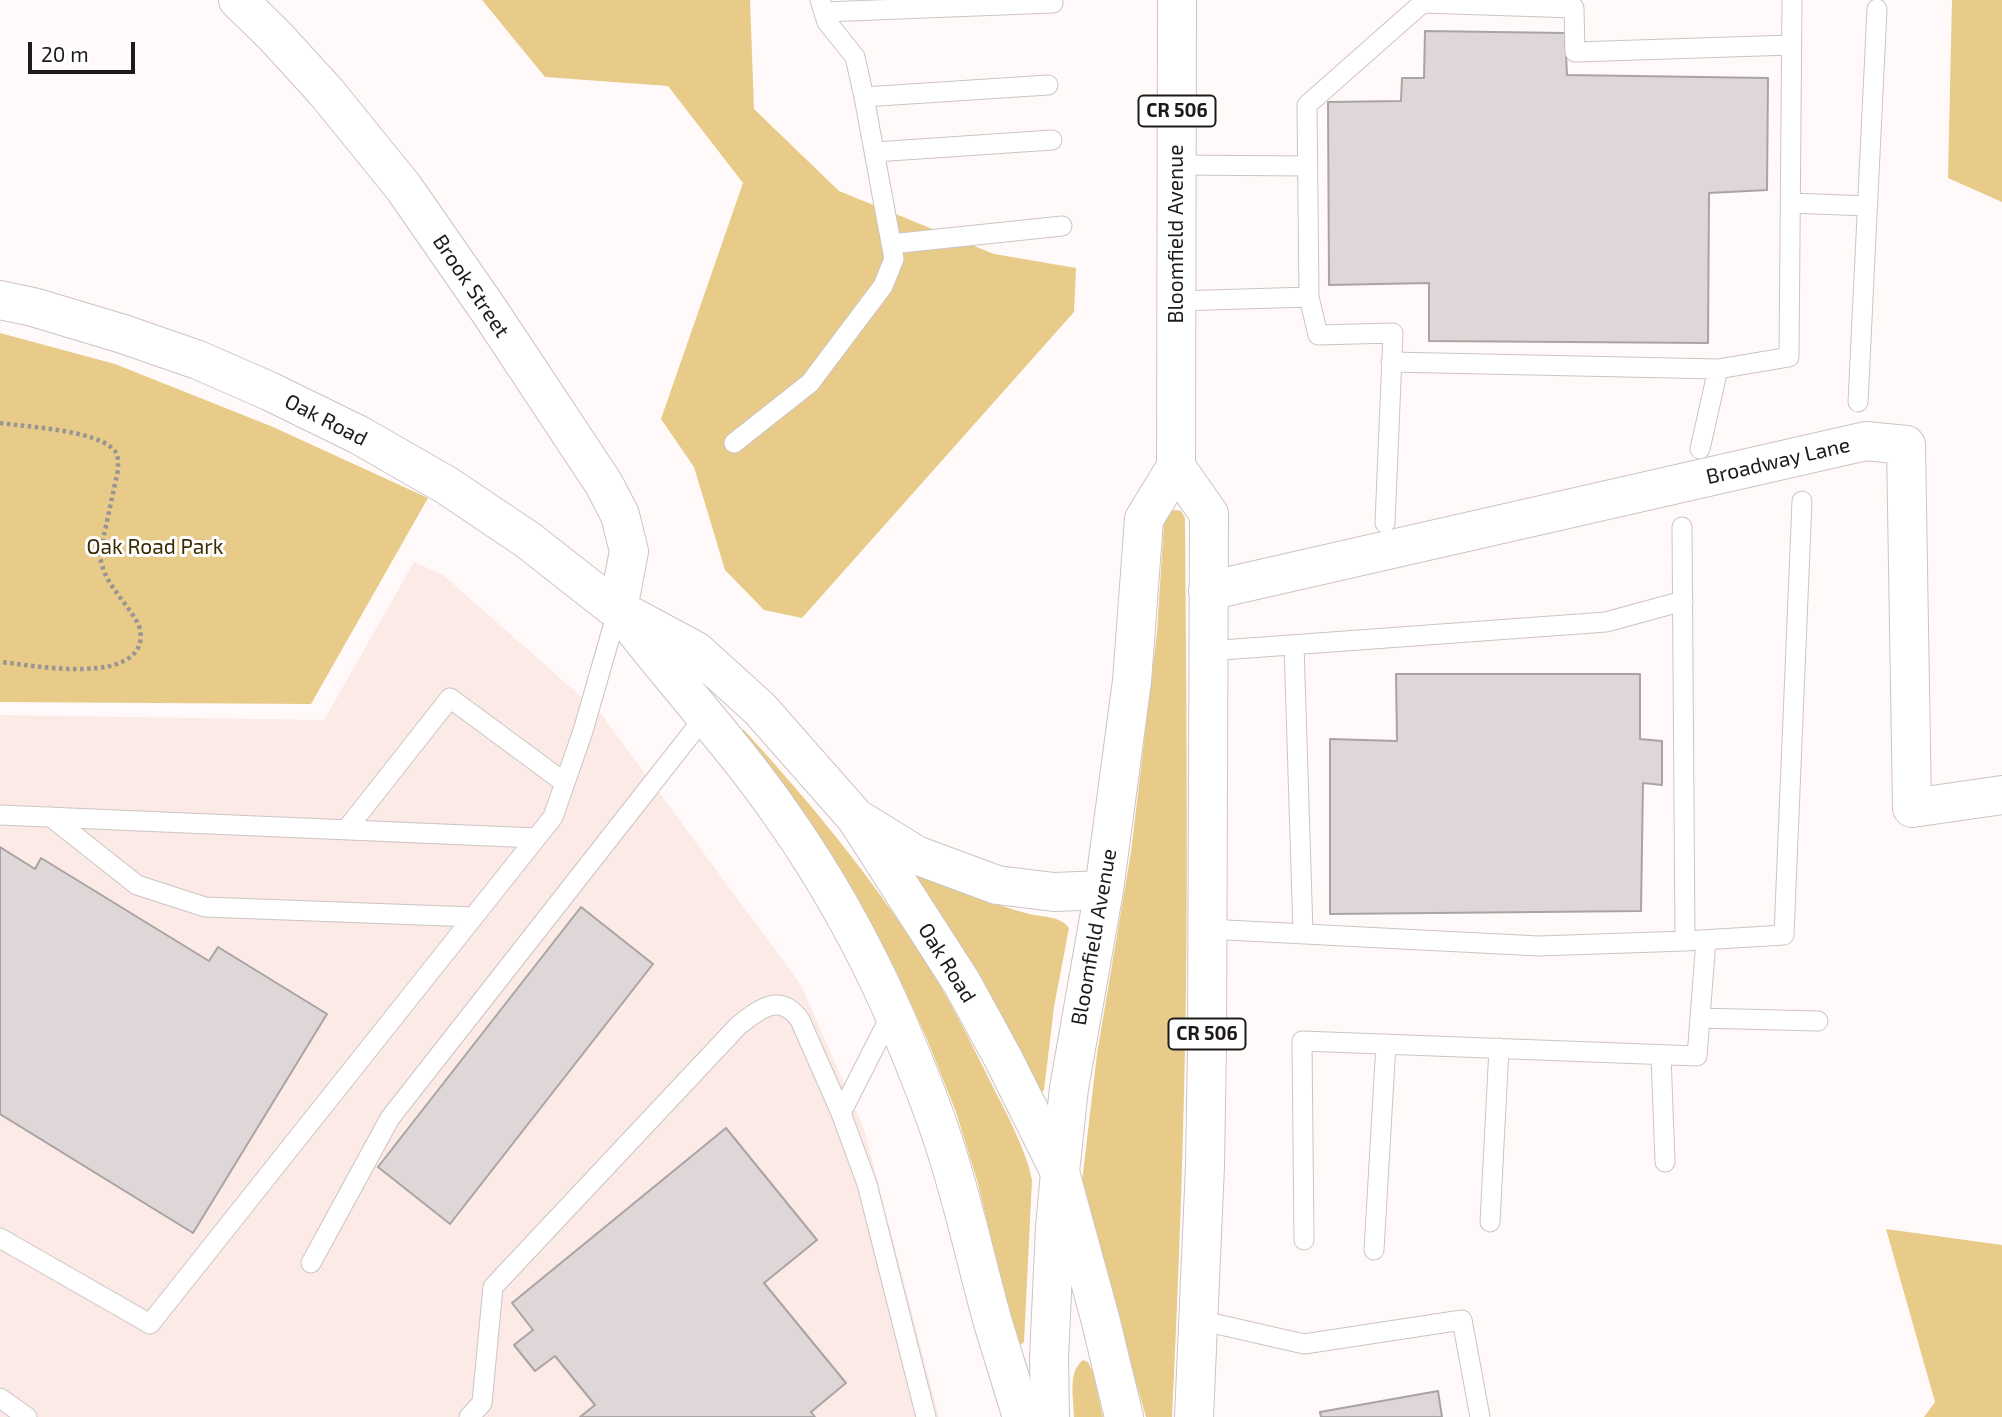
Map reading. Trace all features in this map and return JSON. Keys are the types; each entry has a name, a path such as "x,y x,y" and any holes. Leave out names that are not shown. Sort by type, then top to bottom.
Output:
{"street":[{"name":"Brook Street","path":"239,0 327,93 404,188 490,312 608,492 620,515 629,551 618,609"},
{"name":"Bloomfield Avenue","path":"1050,1417 1049,1357 1060,1172 1069,1088 1104,890 1132,681 1144,519 1176,467 1177,0"},
{"name":"Oak Road","path":"0,300 123,334 198,360 359,435 446,485 528,540 618,609 696,651 760,709 856,818 962,983 1003,1058 1060,1172 1124,1417"},
{"name":"Broadway Lane","path":"1208,591 1866,441 1906,445 1912,808 2002,795"},
{"name":"CR 506","path":"1176,467 1209,514 1205,1166 1194,1417"},
{"name":"Oak Road","path":"618,609 783,815 859,944 919,1073 942,1136 1022,1417"},
{"path":"856,818 916,855 997,885 1054,892 1104,890"}],"lane":[{"path":"1391,362 1718,369 1788,356 1792,0"},
{"path":"1385,523 1393,333 1318,335 1309,297 1307,105 1424,1 1574,8 1575,52 1791,45"},
{"path":"734,443 810,383 883,286 894,259 855,57 827,22 822,6 1054,3"},
{"path":"1858,401 1877,9"},
{"path":"864,97 1048,85"},
{"path":"874,152 1052,140"},
{"path":"1177,165 1306,166"},
{"path":"1790,203 1868,205"},
{"path":"891,244 1062,226"},
{"path":"1176,301 1309,297"},
{"path":"1700,449 1718,369"},
{"path":"1207,929 1539,946 1784,935 1802,501"},
{"path":"1682,527 1685,941"},
{"path":"1208,651 1606,622 1683,601"},
{"path":"0,1238 150,1324 553,817 583,731 618,609"},
{"path":"1294,645 1303,933"},
{"path":"345,830 450,698 565,783"},
{"path":"311,1264 390,1118 706,716"},
{"path":"0,815 536,838"},
{"path":"51,817 137,885 205,907 473,917"},
{"path":"1304,1240 1302,1041 1697,1056 1706,940"},
{"path":"469,1417 482,1403 494,1287 738,1026 764,1007 784,1005 793,1010 800,1020 841,1113 867,1184 926,1417"},
{"path":"841,1113 892,1011"},
{"path":"1700,1018 1818,1021"},
{"path":"1374,1250 1386,1044"},
{"path":"1490,1222 1499,1048"},
{"path":"1661,1055 1665,1162"},
{"path":"1199,1320 1304,1345 1462,1320 1480,1417"},
{"path":"0,1398 27,1417"}],"path":[{"path":"0,423 90,436 114,449 118,470 100,555 101,564 104,575 138,622 141,633 141,643 136,652 111,666 94,670 0,662"}],"shaded area":[{"path":"414,562 443,575 602,715 801,985 864,1129 939,1417 0,1417 0,715 324,720"}],"green space":[{"path":"482,0 750,0 754,109 839,191 994,254 1076,268 1074,312 802,618 764,610 725,570 694,467 661,419 743,183 668,86 545,77"},
{"path":"1952,0 2002,0 2002,202 1948,178"},
{"name":"Oak Road Park","path":"0,333 115,364 273,427 428,498 311,704 0,702"},
{"path":"1181,511 1185,518 1187,930 1181,1203 1172,1417 1146,1417 1081,1190 1097,1054 1131,852 1157,632 1164,522 1167,512"},
{"path":"740,730 744,730 815,811 902,926 949,1001 1013,1128 1032,1180 1022,1344 1016,1340 977,1180 956,1112 897,973 862,907"},
{"path":"907,868 998,905 1056,919 1069,928 1054,1007 1044,1090 1040,1094"},
{"path":"1886,1229 2002,1245 2002,1417 1924,1417 1935,1402"},
{"path":"1083,1360 1088,1362 1093,1372 1103,1417 1074,1417 1073,1379"}],"building":[{"path":"1425,31 1565,33 1567,75 1768,78 1767,190 1709,193 1708,343 1429,341 1429,283 1329,285 1328,102 1401,101 1402,78 1424,78"},
{"path":"1396,674 1640,674 1640,739 1662,741 1662,785 1643,783 1641,911 1330,914 1330,739 1397,741"},
{"path":"0,847 35,869 41,858 209,961 218,947 327,1014 193,1233 0,1114"},
{"path":"581,907 653,964 450,1224 378,1167"},
{"path":"726,1128 817,1240 764,1283 846,1383 811,1412 815,1417 580,1417 595,1405 555,1356 535,1371 514,1345 533,1330 512,1303"},
{"path":"1438,1391 1442,1417 1321,1417 1320,1412"}]}
